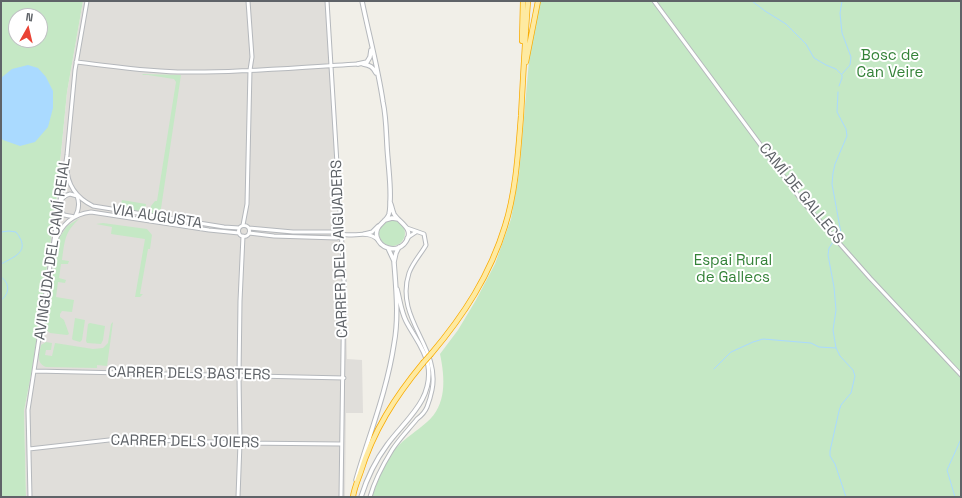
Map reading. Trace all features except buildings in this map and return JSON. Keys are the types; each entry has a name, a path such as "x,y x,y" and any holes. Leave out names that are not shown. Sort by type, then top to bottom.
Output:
{"highway":[{"path":"523,1 522,49 524,65"},
{"path":"354,497 355,485 372,440 387,412 405,385 454,325 475,295 493,260 506,225 516,175 528,1"},
{"path":"523,73 536,18 538,1"},
{"path":"354,497 358,479"}],"street":[{"name":"AVINGUDA DEL CAMÍ REIAL","path":"30,497 28,410 67,155 76,62 87,1"},
{"path":"243,226 247,204 250,70 252,57 248,1"},
{"name":"CARRER DELS AIGUADERS","path":"327,1 344,278 344,378 341,444 341,497"},
{"path":"243,236 239,233 239,228 243,226 248,228 293,232 337,232 341,234 364,234 372,232 385,220 389,214 390,202 384,109 362,1"},
{"name":"CAMÍ DE GALLECS","path":"654,1 802,201 870,278 961,375"},
{"path":"358,64 367,62 370,57 371,45"},
{"path":"76,62 126,68 184,72 368,64 378,75"},
{"name":"VIA AUGUSTA","path":"67,155 68,180 78,196 93,206 224,227 239,228"},
{"path":"53,248 62,228 68,221 75,217 79,206 78,196 70,194 61,200 59,205 64,215 75,217"},
{"path":"370,497 392,450 427,408 432,389 433,371 431,360 409,311 406,296 406,285 412,265 426,245 424,234 407,228 394,213 390,202"},
{"name":"VIA AUGUSTA","path":"75,217 91,212 209,230 239,233"},
{"path":"385,220 392,218 399,219"},
{"path":"378,226 377,234 379,242"},
{"path":"248,228 249,233"},
{"path":"355,485 391,366 395,343 397,316 394,262 396,253 407,238 407,228"},
{"path":"407,238 416,232"},
{"path":"243,236 246,236 249,233 293,237 337,238 341,234"},
{"path":"364,234 375,237 379,242 388,248 394,249 400,247"},
{"path":"238,497 240,443 240,301 243,236"},
{"path":"388,248 394,262"},
{"path":"361,497 370,473 379,457 387,444 420,405 428,387 428,362 404,316 396,286"},
{"name":"CARRER DELS BASTERS","path":"35,371 344,378"},
{"name":"CARRER DELS JOIERS","path":"29,449 118,439 240,443 341,444"}],"shaded area":[{"path":"83,1 329,1 342,224 344,230 347,359 362,360 363,413 346,413 345,497 26,497 24,411 32,370 56,204 67,92"}],"green space":[{"path":"1,1 83,1 67,92 56,204 32,370 24,411 26,497 1,497"},
{"name":"Espai Rural de Gallecs","path":"540,1 961,1 961,497 372,497 382,471 392,452 427,422 438,408 443,391 443,372 440,354 458,330 495,264 511,219 519,174 530,49"},
{"path":"142,75 181,75 160,215 150,213 151,206 155,201 157,201 176,82 174,79"},
{"path":"122,200 146,204 145,211 123,209 121,204"},
{"path":"80,218 71,228 66,237 62,260 69,261 68,264 61,264 59,278 66,280 65,283 58,282 56,297 74,300 72,312 62,311 60,314 60,317 64,320 69,334 50,333 43,327 59,238 67,226"},
{"path":"392,220 401,224 405,233 401,242 392,246 383,242 379,233 383,224"},
{"path":"103,223 147,229 152,235 140,294 143,294 140,297 135,297 145,239 111,234 112,227 96,224"},
{"path":"75,318 85,320 82,340 80,342 72,339"},
{"path":"113,322 107,366 97,365 97,368 46,367 39,361 41,345 46,342 52,343 51,350 46,350 45,355 52,356 55,343 93,349 103,348 108,343 111,324"},
{"path":"90,323 105,326 101,344 87,343 88,324"}],"water":[{"path":"28,65 38,68 46,77 53,91 53,108 48,127 35,142 20,146 3,140 1,137 1,78 12,69"}],"waterway":[{"path":"752,1 786,24 806,44 814,58 836,69 842,75 839,86"},
{"path":"842,1 840,13 842,33 851,57 850,65 842,74"},
{"path":"836,237 841,233 832,184 833,173 835,164 847,136 846,129 837,112 838,92"},
{"path":"1,232 16,232 22,244 20,252 1,264"},
{"path":"835,239 829,248 828,255 834,287 836,310 833,330 836,348 840,356 853,370 855,376 851,393 841,405 839,411 830,456 835,464 846,497"},
{"path":"1,277 6,282 8,288 6,295 1,300"},
{"path":"714,369 731,352 763,339 811,343 819,347 836,348"},
{"path":"955,497 947,470 961,439"}],"park label":[{"name":"Bosc de Can Veire","path":"890,64"}]}
